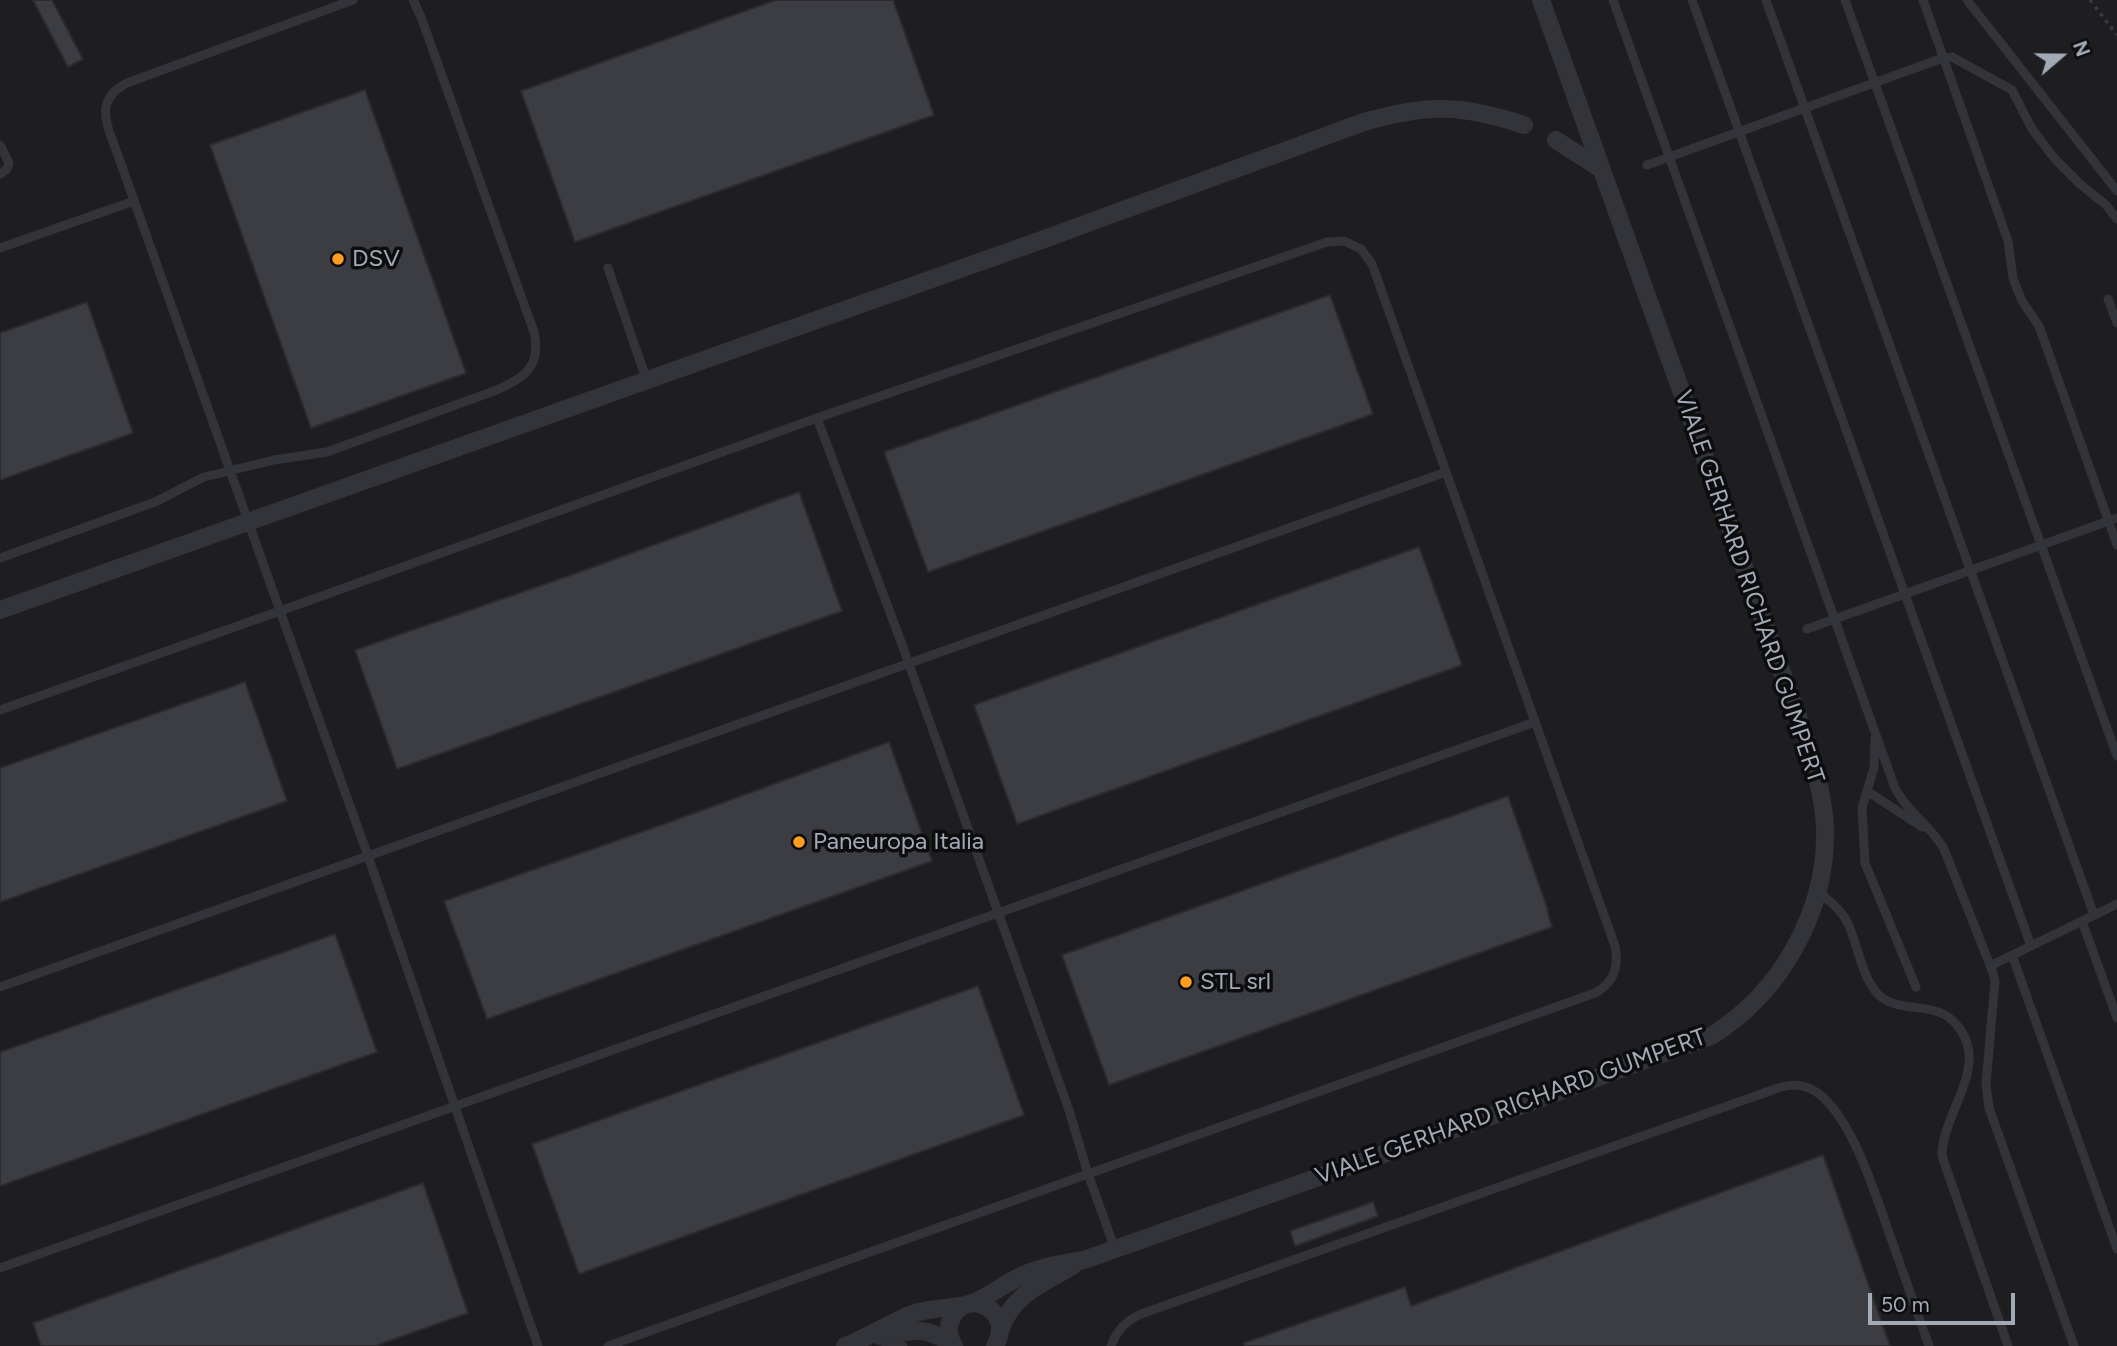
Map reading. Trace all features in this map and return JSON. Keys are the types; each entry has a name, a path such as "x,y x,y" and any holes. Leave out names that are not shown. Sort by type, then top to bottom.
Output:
{"street":[{"name":"VIALE GERHARD RICHARD GUMPERT","path":"866,1339 906,1316 931,1309 968,1304 991,1295 1014,1279 1045,1266 1084,1260 1711,1036 1740,1016 1796,946 1818,891 1824,856 1823,804 1811,756 1541,0"},
{"path":"0,610 1384,116 1423,109 1450,108 1474,110 1524,125"},
{"path":"1556,140 1601,169"},
{"name":"VIALE GERHARD RICHARD GUMPERT","path":"999,1340 1009,1310 1021,1297 1084,1260"},
{"path":"954,1346 948,1332 949,1324 957,1309 968,1304 981,1304 995,1313 999,1321 999,1340"},
{"name":"VIALE GERHARD RICHARD GUMPERT","path":"845,1346 866,1339 909,1332 931,1332 940,1335 954,1346"}],"lane":[{"path":"353,0 127,83 112,92 105,105 106,116 538,1346"},
{"path":"0,558 155,502 204,477 274,460 327,452 507,385 527,372 537,354 534,332 413,0"},
{"path":"1613,0 1900,797 1935,835 1944,849 1990,966 1995,981 1995,993 1986,1097 2074,1346"},
{"path":"1692,0 2031,946"},
{"path":"1766,0 2094,915"},
{"path":"1845,0 2117,757"},
{"path":"1923,0 2008,240 2012,278 2022,301 2039,326 2113,519 2117,545"},
{"path":"1967,0 2117,191"},
{"path":"1647,165 1952,57 2012,90 2032,129 2055,159 2106,205 2117,219"},
{"path":"0,145 9,163 7,169 0,174"},
{"path":"0,248 134,201"},
{"path":"0,710 817,418 1327,242 1344,241 1361,249 1372,264 1615,946 1616,968 1608,984 1595,993 608,1346"},
{"path":"608,268 647,381"},
{"path":"2108,299 2117,323"},
{"path":"817,418 998,911 1115,1249"},
{"path":"0,987 1446,472"},
{"path":"1807,629 2113,519"},
{"path":"0,1268 1535,722"},
{"path":"1873,726 1874,768 1862,808 1865,863 1916,986"},
{"path":"1867,791 1935,835"},
{"path":"1818,891 1845,919 1870,982 1878,995 1893,1003 1943,1013 1957,1025 1966,1041 1968,1072 1944,1136 1942,1156 2008,1346"},
{"path":"1990,966 2117,904"},
{"path":"2082,921 2117,1018"},
{"path":"2012,955 2117,1250"},
{"path":"1111,1346 1124,1324 1140,1314 1793,1084 1809,1087 1825,1099 1834,1109 1854,1144 1874,1190 1929,1346"},
{"path":"866,1339 903,1346"}],"path":[{"path":"2090,0 2117,35"}],"shaded area":[{"path":"0,0 2117,0 2117,1346 0,1346"}],"building":[{"path":"33,0 52,0 83,59 68,67"},
{"path":"776,0 893,0 934,115 575,242 521,91"},
{"name":"DSV","path":"365,90 466,373 311,428 210,145"},
{"path":"1330,295 1373,414 928,572 884,452"},
{"path":"87,302 133,433 0,480 0,333"},
{"path":"799,492 842,611 397,769 355,650"},
{"path":"1419,547 1462,665 1017,824 974,705"},
{"path":"245,682 287,801 0,902 0,768"},
{"path":"889,742 932,861 487,1019 444,901"},
{"path":"1508,796 1552,927 1109,1085 1062,955"},
{"path":"335,934 377,1052 0,1186 0,1052"},
{"path":"978,986 1024,1115 579,1274 532,1144"},
{"path":"1823,1155 1890,1346 1245,1346 1244,1343 1405,1287 1411,1306"},
{"path":"423,1183 468,1313 375,1346 41,1346 33,1323"},
{"path":"1373,1202 1378,1216 1295,1246 1290,1231"}],"place":[{"name":"DSV","path":"338,259"},
{"name":"Paneuropa Italia","path":"799,842"},
{"name":"STL srl","path":"1186,982"}]}
